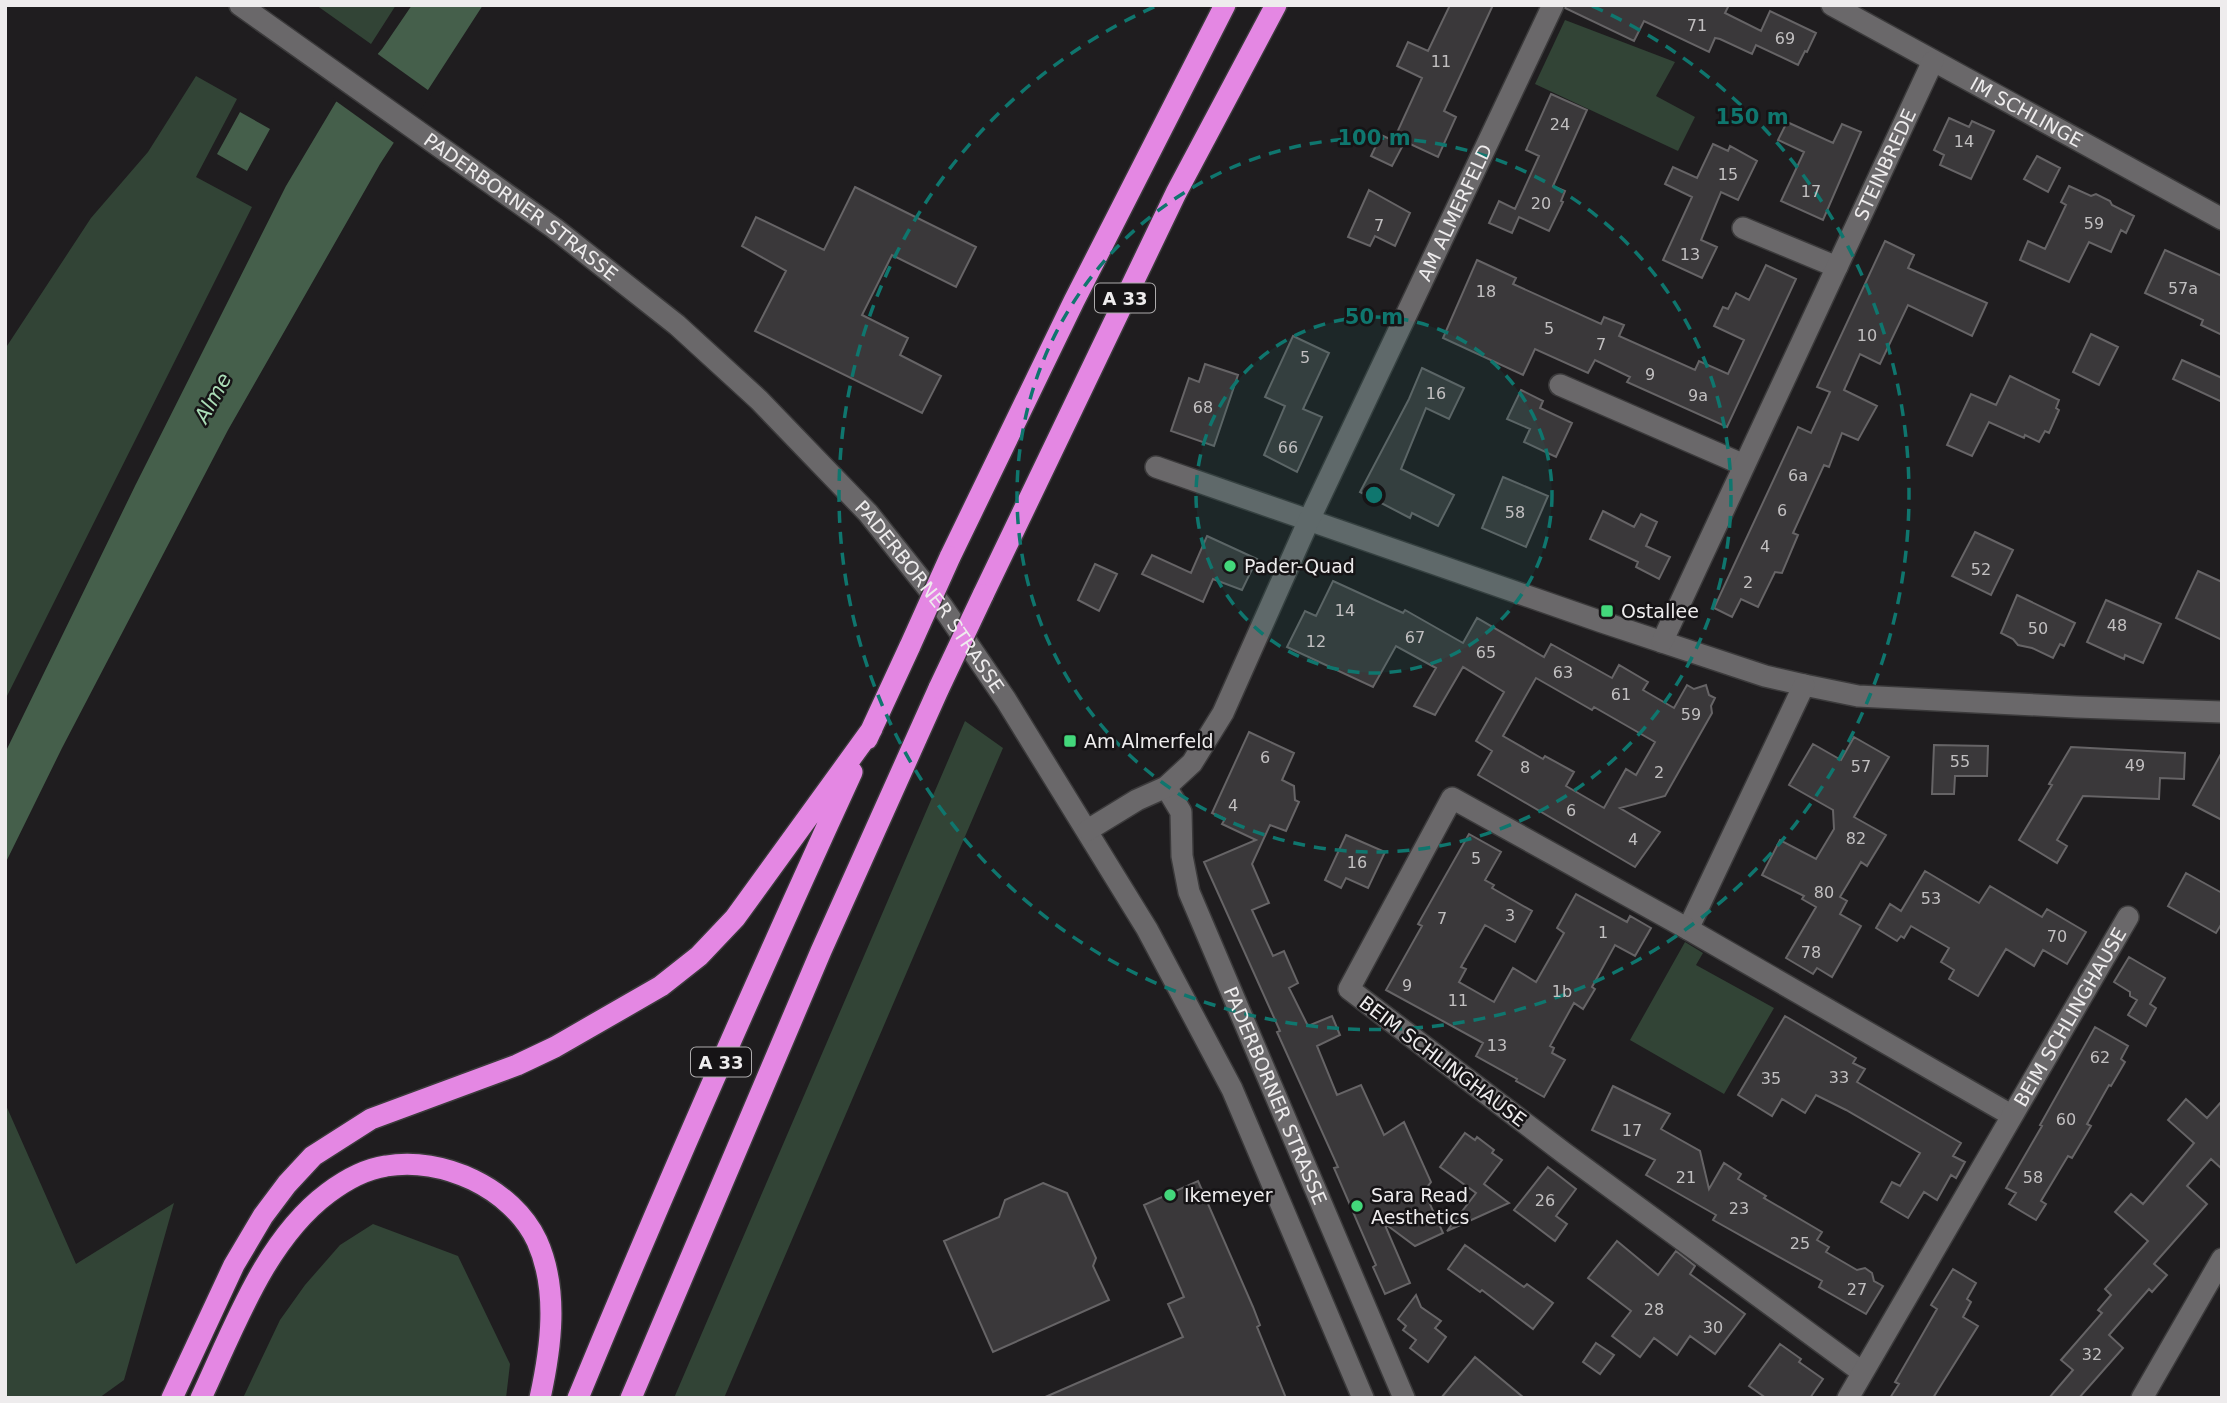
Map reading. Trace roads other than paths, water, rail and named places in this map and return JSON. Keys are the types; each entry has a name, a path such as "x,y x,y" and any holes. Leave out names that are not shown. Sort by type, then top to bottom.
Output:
{"highway":[{"name":"A 33","path":"578,1398 749,997 950,557 1074,301 1225,5"},
{"name":"A 33","path":"631,1398 821,951 939,688 1176,192 1276,5"},
{"path":"165,1398 177,1388 234,1265 258,1225 287,1184 313,1156 371,1119 517,1065 555,1047 661,986 699,956 735,918 872,729"},
{"path":"201,1398 267,1264 299,1219 326,1195 351,1179 383,1166 414,1164 450,1171 492,1191 520,1217 537,1241 548,1280 550,1315 549,1359 540,1398"}],"street":[{"name":"PADERBORNER STRASSE","path":"240,5 554,228 677,325 760,400 859,503 942,606 1006,700 1147,929 1232,1089 1363,1398"},
{"name":"AM ALMERFELD","path":"1088,830 1136,800 1166,787 1192,763 1223,713 1310,520 1553,5"},
{"name":"IM SCHLINGE","path":"1832,5 2222,219"},
{"name":"STEINBREDE","path":"1662,642 1933,61"},
{"path":"1743,228 1837,267"},
{"path":"1560,385 1744,465"},
{"path":"1156,467 1662,642 1765,676 1804,685 1858,696 2222,712"},
{"path":"1688,929 1804,685"},
{"name":"PADERBORNER STRASSE","path":"1166,787 1181,812 1182,856 1189,892 1404,1398"},
{"name":"BEIM SCHLINGHAUSE","path":"1862,1372 1564,1153 1349,989 1452,798 1688,929 2011,1115"},
{"name":"BEIM SCHLINGHAUSE","path":"1848,1398 2128,917"},
{"path":"2142,1398 2222,1258"}],"water":[{"name":"Alme","path":"412,5 483,5 380,164 228,430 62,748 5,864 5,753 286,186 336,102 382,49"},
{"path":"240,112 270,129 247,171 217,154"}],"place":[{"name":"Pader-Quad","path":"1230,566"},
{"name":"Ostallee","path":"1607,611"},
{"name":"Am Almerfeld","path":"1070,741"},
{"name":"Ikemeyer","path":"1170,1195"},
{"name":"Sara Read Aesthetics","path":"1357,1206"}]}
